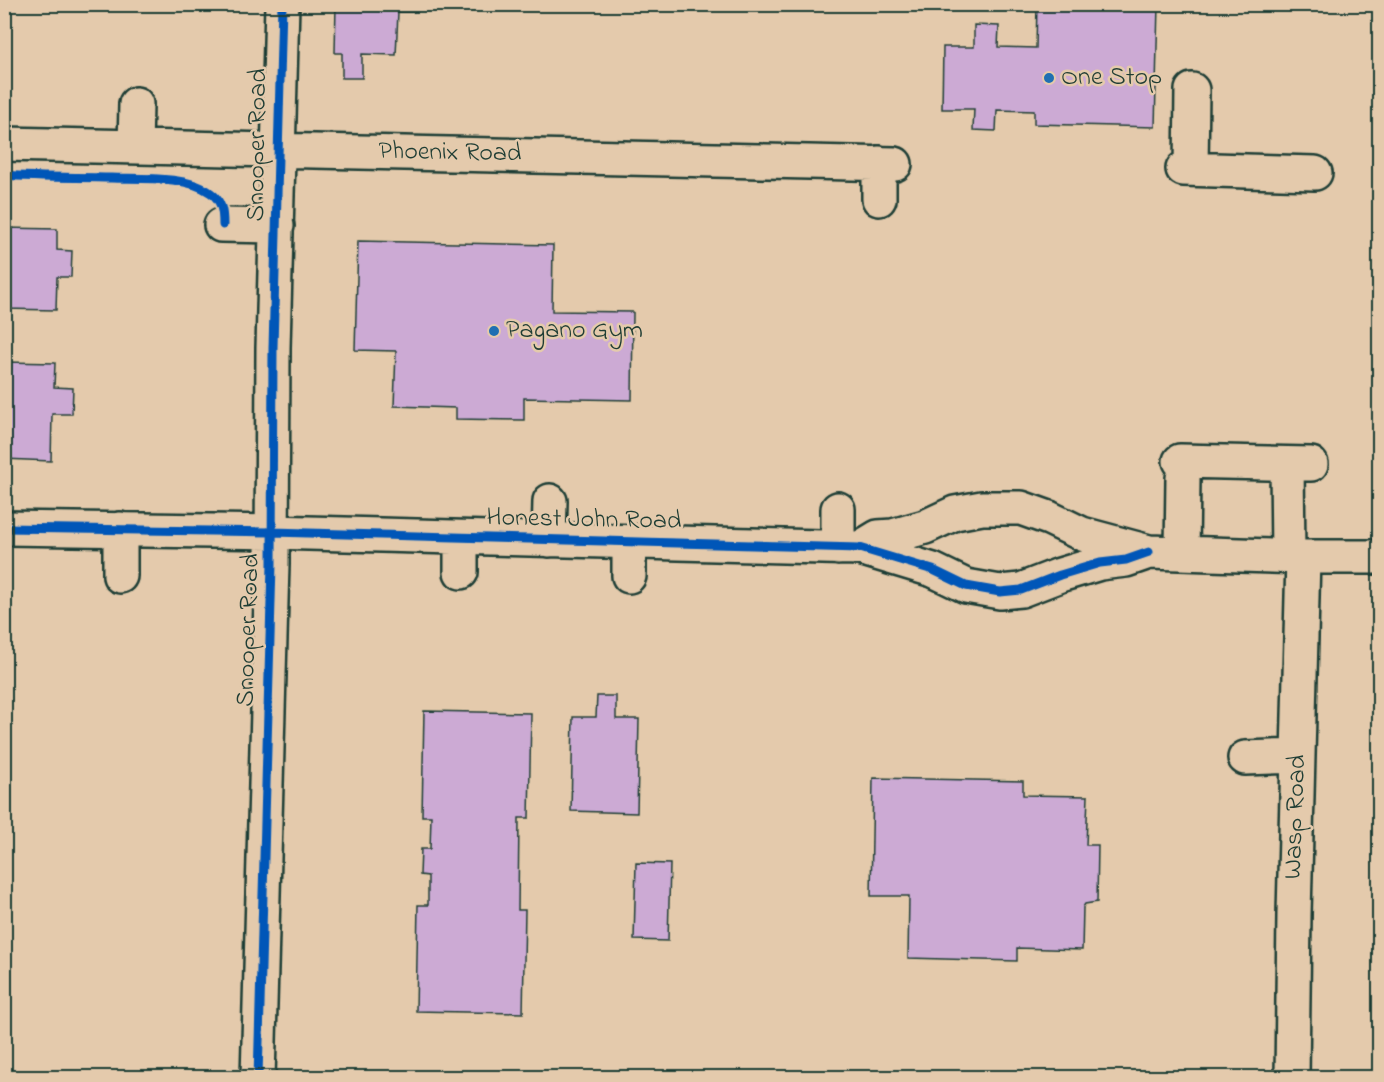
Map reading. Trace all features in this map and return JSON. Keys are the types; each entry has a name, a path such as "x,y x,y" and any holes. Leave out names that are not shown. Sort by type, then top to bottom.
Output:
{"street":[{"name":"Snooper Road","path":"258,1077 272,532 273,348 282,4"},
{"path":"1192,90 1187,169 1315,173"},
{"path":"135,147 136,104"},
{"name":"Phoenix Road","path":"4,144 887,164 879,199"},
{"path":"221,225 277,226"},
{"name":"Wasp Road","path":"1182,553 1182,469 1299,464 1296,557 1298,756 1292,1077"},
{"path":"549,540 550,501"},
{"name":"Honest John Road","path":"849,548 878,537 893,536 925,526 956,513 982,508 1021,508 1082,534 1149,552 1296,557 1380,557"},
{"path":"838,509 849,548"},
{"name":"Honest John Road","path":"4,528 272,532 849,548 933,570 966,586 1000,592 1021,590 1100,563 1126,560 1149,552"},
{"path":"120,529 120,576"},
{"path":"461,538 461,572"},
{"path":"629,542 629,576"},
{"path":"1245,758 1298,756"}],"building":[{"path":"336,4 413,4 413,12 398,12 396,55 362,54 362,78 342,78 342,53 335,53"},
{"name":"One Stop","path":"1037,4 1158,4 1155,127 1034,124 1034,111 997,110 996,131 973,130 974,109 942,109 943,47 974,47 974,25 999,26 998,47 1036,48"},
{"path":"4,228 57,229 57,250 72,251 71,277 57,277 56,310 4,309"},
{"name":"Pagano Gym","path":"358,241 553,245 552,311 633,312 632,400 524,398 524,420 456,419 456,408 394,406 396,351 355,350"},
{"path":"4,362 55,363 54,387 73,388 72,414 52,414 51,461 4,459"},
{"path":"597,696 616,696 616,719 639,719 637,813 571,811 573,717 596,717"},
{"path":"424,711 531,713 529,818 519,818 518,910 525,910 523,1013 416,1011 418,905 428,905 428,876 420,875 421,849 430,849 431,816 422,816"},
{"path":"873,778 1023,781 1023,795 1088,796 1086,845 1098,845 1097,902 1085,904 1083,907 1082,950 1017,948 1017,961 908,958 909,896 871,896"},
{"path":"636,863 670,864 668,941 634,940"}],"cycle path":[{"path":"258,1078 272,564 273,348 282,4"},
{"path":"4,175 149,178 189,183 201,187 218,200 223,225"},
{"path":"4,528 272,532 860,548 933,570 966,586 1000,592 1021,590 1100,563 1126,560 1149,552"}],"place":[{"name":"One Stop","path":"1049,78"},
{"name":"Pagano Gym","path":"494,331"}]}
